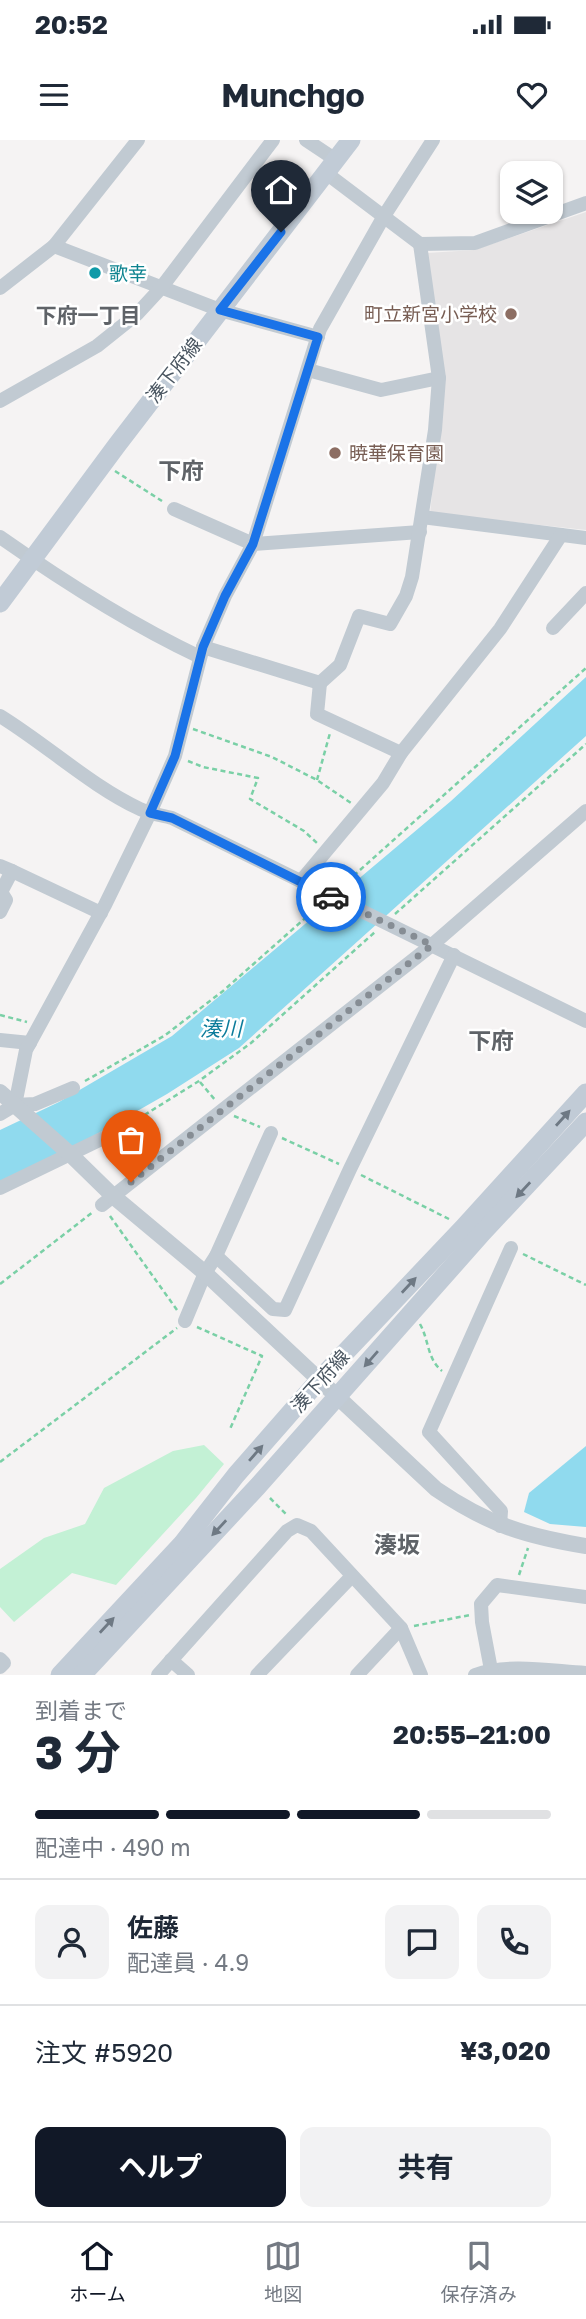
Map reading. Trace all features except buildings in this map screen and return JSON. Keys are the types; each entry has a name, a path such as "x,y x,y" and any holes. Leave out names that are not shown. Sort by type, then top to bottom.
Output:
{"main road":[{"name":"湊下府線","path":"0,603 103,463 351,140"},
{"name":"湊下府線","path":"60,1675 182,1544 236,1475 320,1379 586,1093"},
{"name":"湊下府線","path":"82,1675 258,1486 586,1122"}],"street":[{"path":"0,288 54,246 138,140"},
{"path":"0,401 97,346 136,314 160,288 273,140"},
{"path":"306,140 384,216 421,244 475,243 586,203"},
{"path":"15,1105 26,1050 101,913 175,756 202,652 225,596 253,544 318,337 384,216 433,140"},
{"path":"401,753 317,714 320,683 340,664 359,616 390,624 407,596 435,430 439,378 421,244"},
{"path":"54,246 220,310 318,337"},
{"path":"307,370 381,390 439,378"},
{"path":"174,509 253,544 421,525 586,538"},
{"path":"301,881 383,783 401,753 500,629 561,535"},
{"path":"0,537 149,633 202,652 320,683"},
{"path":"553,628 586,593"},
{"path":"0,716 103,787 150,813 172,818 586,1021"},
{"path":"107,1201 432,945 586,811"},
{"path":"0,912 6,900 1,892 6,869 101,913"},
{"path":"216,1256 273,1309 285,1310 349,1169 454,956"},
{"path":"0,1040 30,1043"},
{"path":"0,1114 15,1105 35,1104 73,1088"},
{"path":"0,1092 70,1154 107,1201 205,1273 436,1489 462,1507 500,1526 586,1546"},
{"path":"0,1188 118,1131"},
{"path":"185,1321 271,1133"},
{"path":"500,1526 501,1511 429,1432 511,1248"},
{"path":"158,1675 287,1531 297,1525 311,1531 401,1628 421,1675"},
{"path":"257,1675 352,1576"},
{"path":"491,1672 481,1604 497,1585 586,1597"},
{"path":"357,1675 401,1628"},
{"path":"0,1659 4,1663 0,1667"},
{"path":"172,1660 188,1675"},
{"path":"475,1675 514,1669 586,1673"}],"path":[{"path":"103,463 174,509"},
{"path":"73,1088 164,1035 223,991 586,668"},
{"path":"317,780 333,721"},
{"path":"184,725 272,757 317,780 360,810"},
{"path":"118,1131 199,1081 251,1043 586,744"},
{"path":"175,756 203,767 258,778 250,799 304,831 326,851"},
{"path":"0,1015 39,1026"},
{"path":"199,1081 224,1111 349,1169 464,1227"},
{"path":"0,1284 107,1201 185,1321 262,1356 230,1429"},
{"path":"511,1248 586,1285"},
{"path":"411,1314 422,1326 431,1358 439,1369 454,1378"},
{"path":"0,1462 185,1321"},
{"path":"258,1486 297,1525"},
{"path":"515,1588 532,1535"},
{"path":"401,1628 481,1612"}],"shaded area":[{"name":"町立新宮小学校","path":"586,212 586,530 430,513 445,376 427,253 474,250 551,224 563,224 563,220"}],"green space":[{"path":"204,1445 224,1464 116,1585 72,1573 14,1622 0,1607 0,1569 44,1538 85,1524 104,1488 173,1451"}],"water":[{"name":"湊川","path":"586,677 586,736 239,1048 167,1094 83,1142 0,1182 0,1130 59,1102 172,1036 451,801"},
{"path":"586,1446 586,1527 550,1524 524,1512 529,1493"}],"way so far":[{"path":"131,1182 432,945 331,897"}],"place":[{"name":"歌幸","path":"95,273"},
{"name":"町立新宮小学校","path":"511,314"},
{"name":"暁華保育園","path":"335,453"}],"district":[{"name":"下府一丁目","path":"88,316"},
{"name":"下府","path":"181,471"},
{"name":"下府","path":"491,1041"},
{"name":"湊坂","path":"397,1545"}],"route":[{"path":"281,232 220,310 318,337 253,544 225,596 203,647 175,756 150,813 172,818 331,897"}]}
